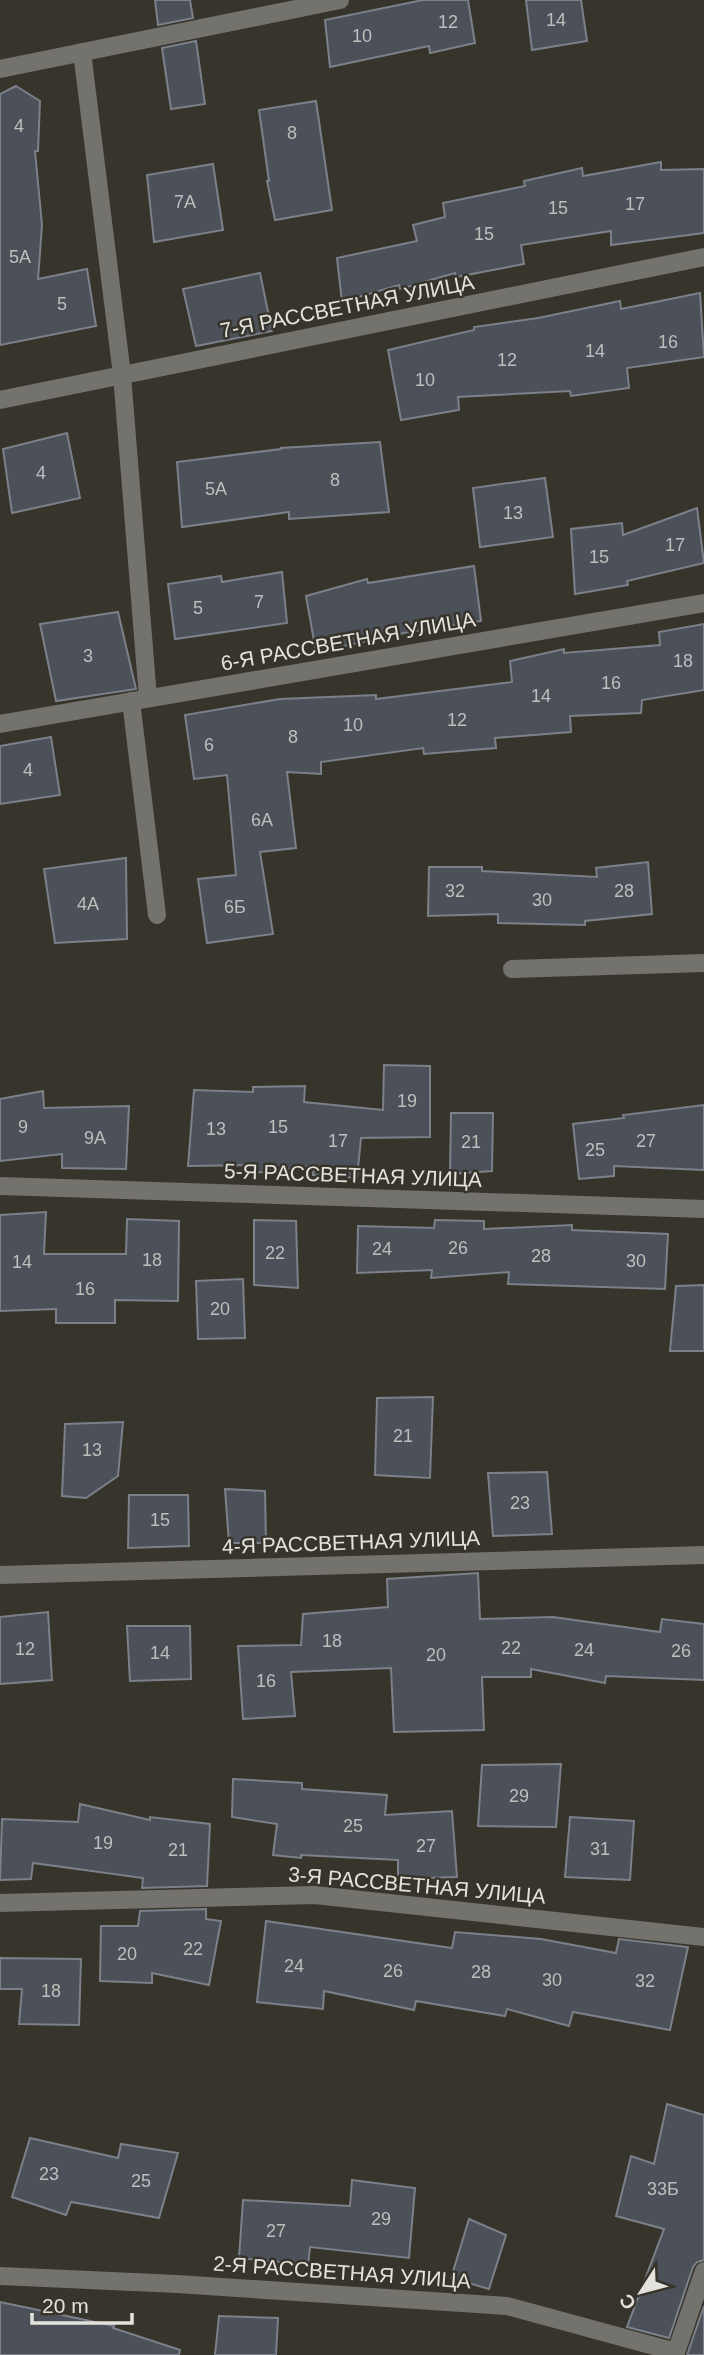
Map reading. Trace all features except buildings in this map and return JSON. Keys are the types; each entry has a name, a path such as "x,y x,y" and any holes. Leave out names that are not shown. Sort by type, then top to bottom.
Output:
{"street":[{"path":"0,69 340,0"},
{"path":"82,52 122,375 140,700 157,915"},
{"name":"7-Я РАССВЕТНАЯ УЛИЦА","path":"0,400 704,257"},
{"name":"6-Я РАССВЕТНАЯ УЛИЦА","path":"0,724 704,603"},
{"path":"512,969 704,963"},
{"name":"5-Я РАССВЕТНАЯ УЛИЦА","path":"0,1186 704,1209"},
{"name":"4-Я РАССВЕТНАЯ УЛИЦА","path":"0,1575 704,1555"},
{"name":"3-Я РАССВЕТНАЯ УЛИЦА","path":"0,1903 315,1895 704,1937"},
{"path":"675,2353 704,2271"},
{"name":"2-Я РАССВЕТНАЯ УЛИЦА","path":"0,2276 177,2284 507,2306 556,2317 675,2353"}]}
